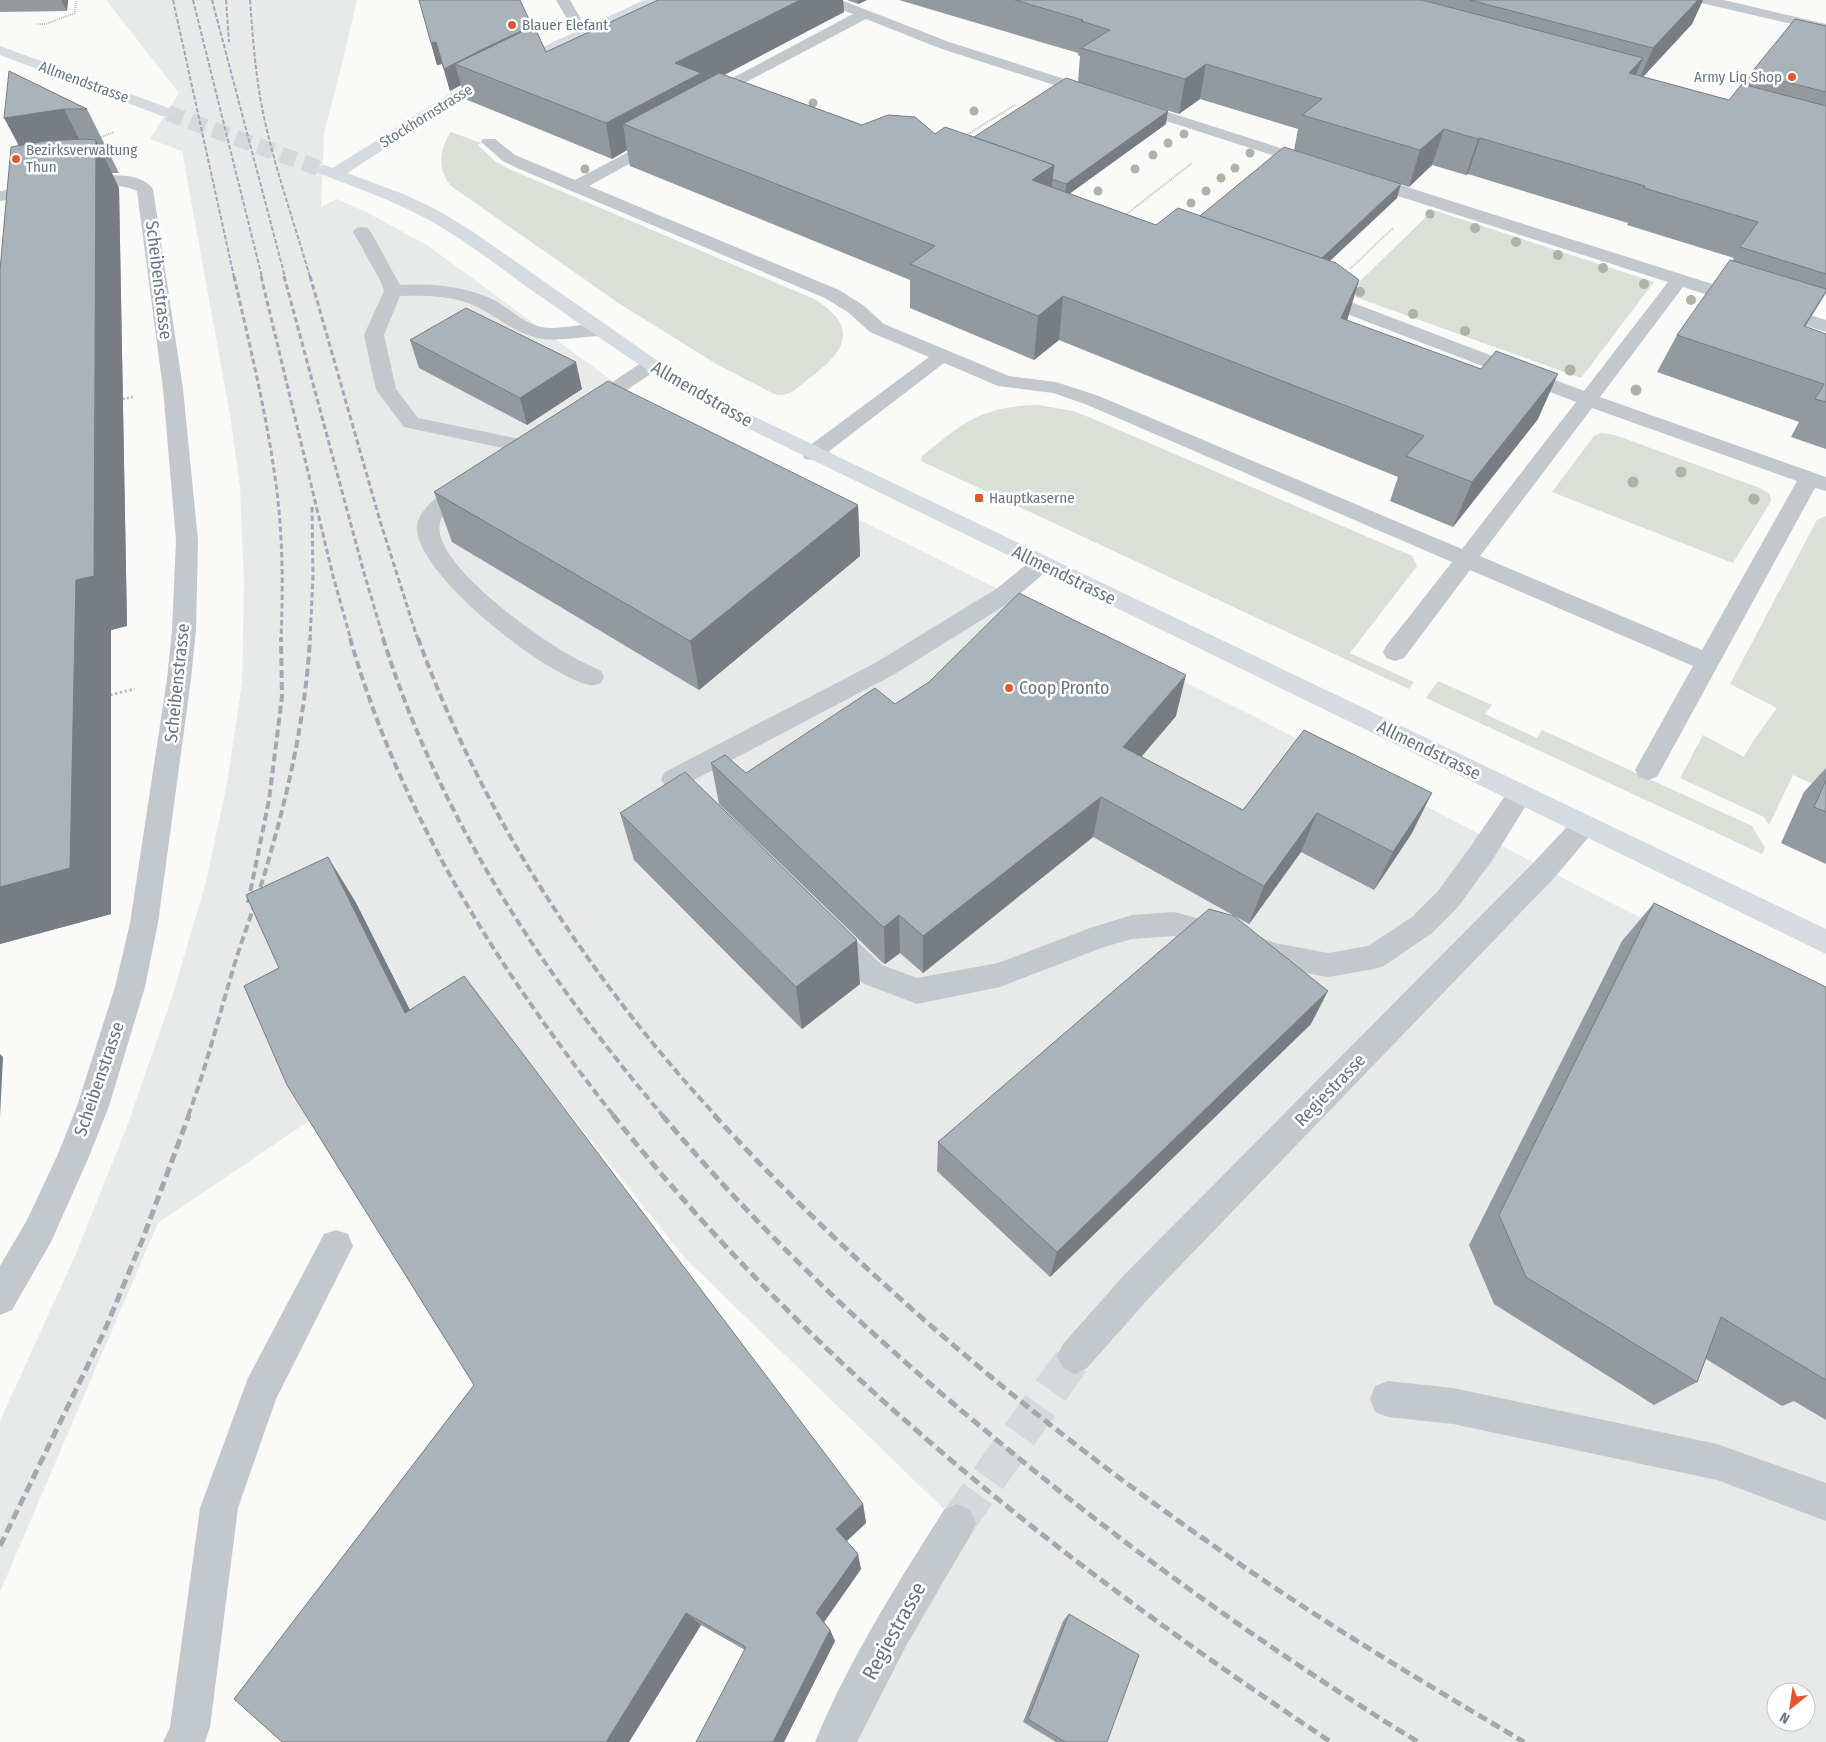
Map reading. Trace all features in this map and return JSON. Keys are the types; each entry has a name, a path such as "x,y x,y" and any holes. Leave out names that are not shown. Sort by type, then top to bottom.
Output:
{"main road":[{"name":"Stockhornstrasse","path":"330,172 456,96 517,63 655,0"},
{"name":"Allmendstrasse","path":"0,50 168,113"},
{"name":"Allmendstrasse","path":"330,172 400,199 433,215 466,235 651,365 702,397 812,454 1826,942"}],"street":[{"path":"563,0 582,33"},
{"path":"829,0 930,40 1330,169"},
{"path":"1706,0 1826,28"},
{"path":"733,101 750,92 730,85 865,14"},
{"path":"574,187 671,135"},
{"path":"489,142 516,162 832,294 856,309 878,328 942,356 1005,382 1056,388 1092,400 1707,662"},
{"path":"1349,175 1826,326"},
{"name":"Scheibenstrasse","path":"0,196 112,179 134,182 145,189 173,389 188,540 184,630 179,679 144,923 130,987 93,1106 72,1159 39,1231 0,1298"},
{"path":"362,232 389,280 393,291 374,336 386,390 411,423 535,442 505,462"},
{"path":"1395,652 1587,398 1679,280"},
{"path":"393,291 421,289 449,291 480,301 521,325 538,332 599,330"},
{"path":"1302,290 1587,398 1818,481 1707,662 1648,770"},
{"path":"812,454 942,356"},
{"path":"576,415 651,365"},
{"path":"484,476 448,500 434,513 428,524 428,538 434,551 477,600 507,625 538,648 592,677"},
{"path":"706,812 674,779 884,669 1004,595 1041,564"},
{"path":"817,920 872,974 917,991 1000,975 1100,936 1132,927 1174,924 1238,940 1273,955 1328,965 1374,957 1422,925 1448,899 1483,851 1520,794"},
{"name":"Regiestrasse","path":"1075,1356 1137,1286 1544,870 1584,825"},
{"path":"184,1742 190,1727 219,1508 262,1391 336,1246"},
{"path":"1388,1399 1453,1406 1717,1462 1826,1502"},
{"name":"Regiestrasse","path":"836,1742 857,1696 909,1601 958,1522"}],"path":[{"path":"33,24 46,24 75,13 76,0"},
{"path":"965,137 1053,81"},
{"path":"1123,217 1227,136"},
{"path":"1321,297 1423,199"}],"shaded area":[{"path":"106,0 357,0 324,133 321,207 337,199 368,213 427,245 641,402 739,460 1259,719 1611,903 1826,1010 1826,1742 836,1742 957,1522 684,1257 482,1004 158,1223 0,1592 0,1421 75,1256 126,1129 172,997 206,882 227,783 242,683 244,584 240,487 230,415 182,151 150,139 179,93"},
{"path":"451,132 481,143 478,145 496,162 509,169 814,299 838,319 842,328 843,338 840,348 823,367 785,395 774,394 718,365 620,304 451,186 443,173 441,159 444,145"},
{"path":"1433,210 1654,282 1581,378 1347,294"},
{"path":"1038,405 1073,411 1091,418 1412,556 1417,566 1350,653 1414,682 1409,689 921,461 922,456 937,444 962,425 975,418 1002,409"},
{"path":"1602,433 1615,435 1760,488 1770,494 1771,501 1733,563 1552,492 1594,436"},
{"path":"1826,516 1826,790 1793,775 1769,825 1764,817 1680,778 1703,735 1744,757 1777,708 1730,684 1817,520"},
{"path":"1438,681 1492,705 1485,714 1537,738 1542,730 1752,826 1765,848 1762,854 1426,698"}],"building":[{"path":"419,0 520,0 532,26 444,69 436,42 431,43"},
{"path":"658,0 800,0 675,63 701,73 606,123 455,64 534,26 546,52"},
{"path":"1015,0 1422,0 1643,58 1629,73 1729,100 1742,84 1826,106 1826,274 1740,247 1758,222 1644,188 1645,186 1444,129 1420,150 1302,115 1322,99 1206,64 1185,79 1081,48 1110,30"},
{"path":"1470,0 1698,0 1653,48"},
{"path":"1795,19 1826,26 1826,92 1751,73"},
{"path":"9,71 87,109 64,109 4,118"},
{"path":"719,73 862,125 888,115 915,117 935,134 945,127 1054,165 1032,180 1156,225 1178,208 1336,263 1359,280 1341,318 1481,369 1496,351 1558,374 1472,482 1406,456 1424,436 1063,296 1038,316 910,264 935,246 623,124"},
{"path":"1066,78 1168,111 1066,184 1052,179 1054,165 974,137"},
{"path":"96,140 94,576 76,580 70,868 0,887 0,270 11,147 45,141"},
{"path":"1284,147 1401,184 1322,258 1200,216"},
{"path":"1730,260 1826,289 1804,326 1826,334 1826,402 1815,399 1824,384 1677,335"},
{"path":"466,308 576,362 520,398 410,340"},
{"path":"608,381 858,505 690,641 434,492"},
{"path":"1019,593 1186,675 1123,747 1243,810 1304,730 1432,793 1393,852 1317,813 1264,886 1101,797 923,936 899,915 884,927 711,763 725,755 746,773 875,688 895,704 929,682"},
{"path":"685,772 857,940 796,987 620,813"},
{"path":"1826,780 1826,812 1814,807"},
{"path":"328,857 405,1013 464,976 863,1504 836,1529 858,1554 816,1613 830,1630 773,1742 696,1742 746,1647 686,1613 606,1742 282,1742 234,1699 474,1385 287,1085 244,986 279,968 246,895"},
{"path":"1654,903 1826,987 1826,1380 1721,1317 1697,1382 1526,1277 1499,1215"},
{"path":"1209,909 1234,916 1328,991 1057,1252 938,1142"},
{"path":"1069,1614 1139,1655 1107,1742 1065,1742 1028,1719"}],"tunnel":[{"path":"168,113 324,170"},
{"path":"957,1523 1075,1356"}],"railway":[{"path":"173,0 234,277"},
{"path":"193,0 262,277"},
{"path":"212,0 285,277"},
{"path":"226,0 229,42"},
{"path":"250,0 257,77 265,122 310,277"},
{"path":"234,276 264,410 277,492 282,566 281,639"},
{"path":"261,276 333,576 351,640"},
{"path":"284,276 364,573 384,640"},
{"path":"310,276 380,521 418,640"},
{"path":"310,640 313,576 312,505"},
{"path":"188,1116 238,953 263,880 284,802 301,720 310,638"},
{"path":"350,638 371,704 397,768 426,830 458,890 532,1006 614,1116"},
{"path":"383,638 406,704 433,769 499,891 536,950 576,1007 663,1116"},
{"path":"418,638 444,704 474,768 507,831 543,892 625,1008 669,1063 716,1116"},
{"path":"248,903 269,800 282,697 281,639"},
{"path":"0,1546 104,1332 142,1241 189,1115"},
{"path":"613,1115 690,1207 771,1294 857,1377 947,1457 1135,1605 1232,1675 1331,1742"},
{"path":"662,1115 739,1201 820,1283 904,1361 992,1436 1146,1558 1307,1671 1418,1742"},
{"path":"714,1115 771,1175 890,1290 1016,1397 1081,1448 1147,1498 1290,1598 1524,1742"}],"place":[{"name":"Blauer Elefant","path":"512,25"},
{"name":"Army Liq Shop","path":"1792,77"},
{"name":"Bezirksverwaltung Thun","path":"16,159"},
{"name":"Hauptkaserne","path":"979,498"},
{"name":"Coop Pronto","path":"1009,688"}]}
